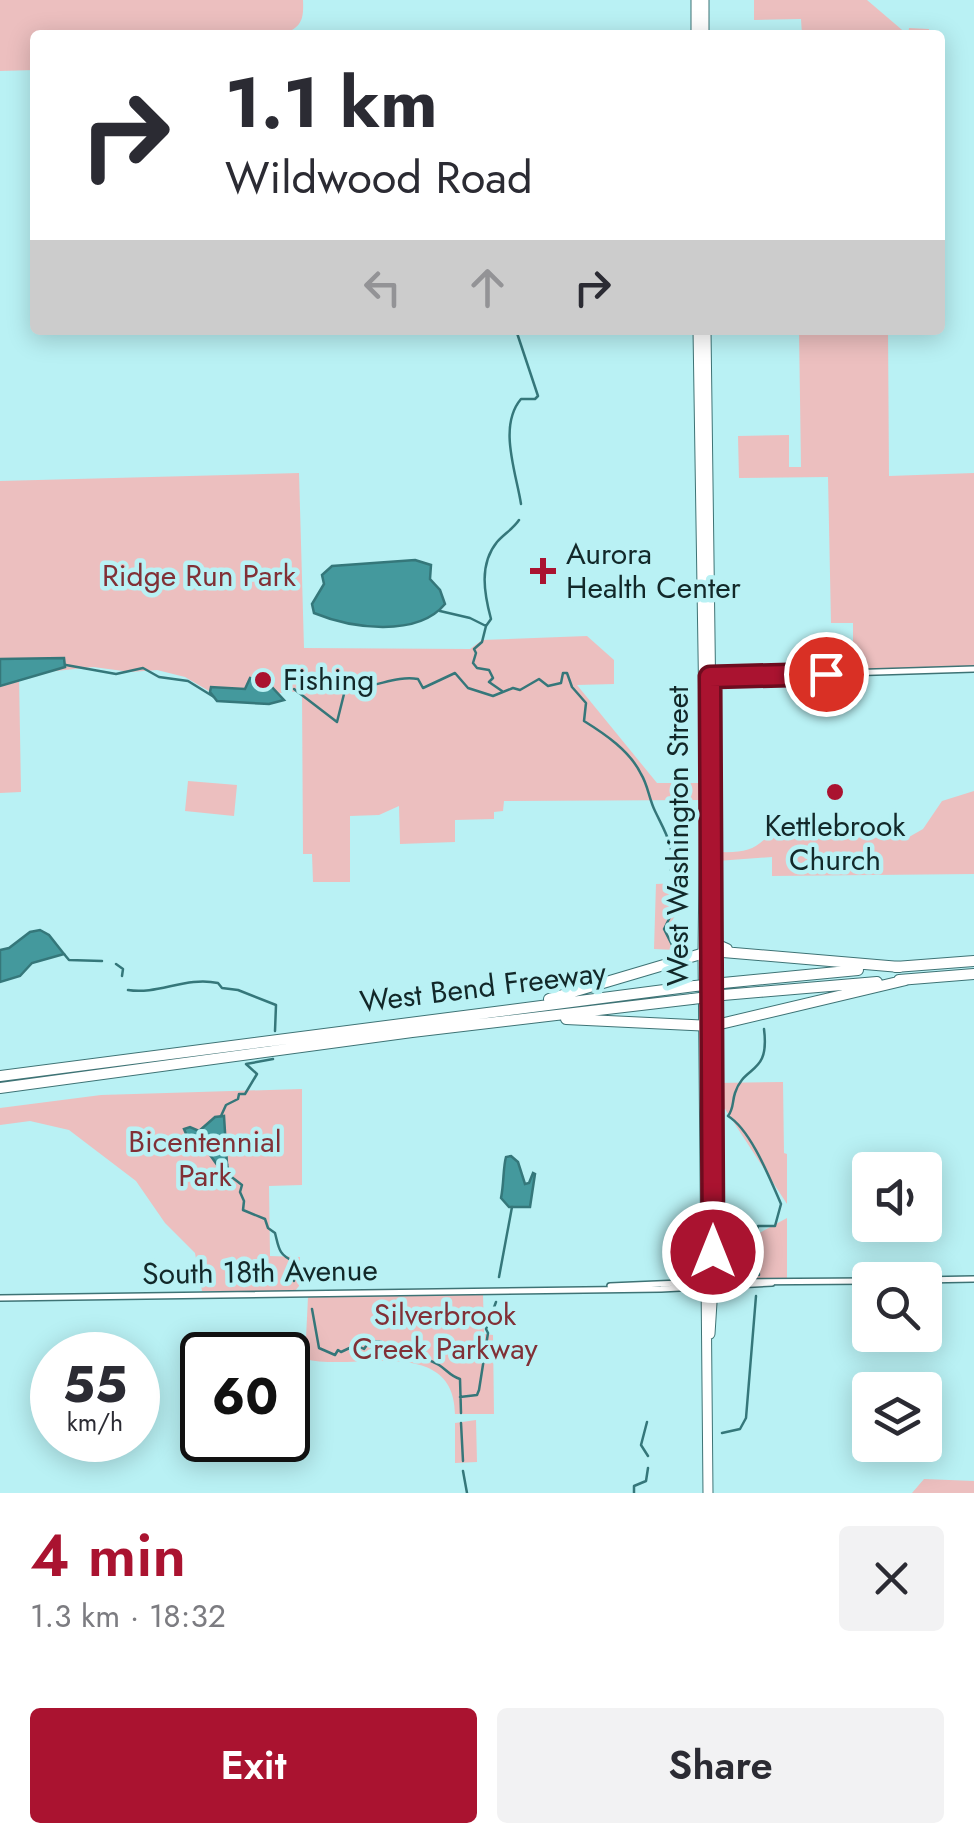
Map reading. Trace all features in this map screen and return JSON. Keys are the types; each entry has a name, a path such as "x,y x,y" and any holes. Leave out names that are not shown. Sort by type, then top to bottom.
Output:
{"highway":[{"path":"711,933 718,945 737,953"},
{"path":"507,1016 707,953 900,967"},
{"name":"West Bend Freeway","path":"0,1076 507,1016 692,999 723,989 974,962"},
{"name":"West Bend Freeway","path":"0,1088 695,986 723,989 974,974"},
{"path":"507,1016 706,1030 906,980"}],"main road":[{"path":"696,0 696,30"},
{"path":"704,0 704,30"},
{"name":"West Washington Street","path":"698,335 711,933 707,953"},
{"name":"West Washington Street","path":"706,335 710,664 706,1030 708,1493"}],"street":[{"path":"710,664 734,676"},
{"path":"707,677 974,670"},
{"path":"942,1280 974,1279"},
{"name":"South 18th Avenue","path":"0,1298 852,1282"}],"green space":[{"path":"0,0 303,0 302,18 293,30 30,30 30,70 0,71"},
{"path":"754,0 867,0 902,30 802,30 801,19 754,20"},
{"path":"799,335 888,335 889,476 974,473 974,666 853,671 853,623 831,623 828,477 739,478 738,436 789,435 789,467 801,467"},
{"name":"Ridge Run Park","path":"299,473 304,648 470,649 482,640 587,636 614,660 614,684 577,685 657,783 699,783 699,800 504,801 503,811 494,812 494,819 455,820 455,842 400,844 399,806 379,815 350,816 350,882 313,882 312,854 303,854 302,691 221,698 185,677 157,670 131,672 93,667 19,675 21,792 0,793 0,481"},
{"path":"188,781 237,785 234,816 185,811"},
{"path":"974,791 974,874 772,876 772,857 717,861 718,852 753,848 779,824 784,824 785,838 909,837 923,829 942,801"},
{"path":"680,883 680,915 666,930 676,950 654,949 656,884"},
{"path":"783,1082 787,1204 725,1109 715,1108 715,1083"},
{"name":"Bicentennial Park","path":"302,1089 302,1185 269,1186 270,1256 300,1257 299,1286 295,1291 202,1291 195,1253 165,1223 136,1181 69,1130 30,1121 0,1125 0,1108 101,1095"},
{"path":"787,1218 787,1279 757,1279 752,1237"},
{"name":"Silverbrook Creek Parkway","path":"483,1294 484,1334 493,1335 494,1414 455,1414 450,1389 438,1373 420,1365 310,1360 308,1297"},
{"path":"476,1420 477,1462 455,1463 455,1423"},
{"path":"924,1479 974,1481 974,1493 912,1493"}],"water":[{"path":"415,560 431,565 430,579 445,604 433,615 401,626 382,627 346,623 314,613 312,604 324,584 322,575 332,566"},
{"path":"64,658 65,667 0,686 0,659"},
{"path":"250,678 271,686 284,700 269,704 217,701 210,692 211,687 245,689"},
{"path":"40,930 64,954 32,963 20,976 0,982 0,950"},
{"path":"224,1116 227,1164 218,1166 200,1141 187,1136 184,1129 199,1131 215,1117"},
{"path":"506,1157 518,1162 525,1184 535,1174 530,1207 509,1207 501,1198"}],"waterway":[{"path":"518,335 538,396 521,399 511,422 510,450 521,504"},
{"path":"486,626 491,619 485,589 487,560 497,542 519,520"},
{"path":"440,611 486,626 482,642 474,649 473,663 489,670 493,678 489,682 502,691"},
{"path":"66,665 116,674 143,668 159,677 188,681 214,697"},
{"path":"350,686 409,678 418,679 423,688 455,673 468,688 493,696 513,688 520,690 539,679 548,686 561,683 563,673 567,673 572,687 586,703 584,721 624,751 643,778 671,847 671,870"},
{"path":"294,689 337,722 345,690"},
{"path":"672,892 671,915 664,929 675,951"},
{"path":"64,954 69,960 102,961"},
{"path":"116,964 123,969 122,976"},
{"path":"128,990 218,983 222,988 276,1005 275,1031"},
{"path":"759,1275 755,1245 758,1226 775,1226 781,1204 752,1143 728,1116 739,1084 763,1055 764,1029"},
{"path":"221,1116 226,1105 238,1099 239,1094 245,1094 257,1074 246,1064 273,1059"},
{"path":"227,1164 229,1175 242,1185 243,1210 265,1219 275,1233 278,1247 293,1261 294,1281"},
{"path":"499,1277 512,1207"},
{"path":"722,1433 740,1429 746,1418 756,1296"},
{"path":"460,1397 477,1395 479,1390 486,1329 496,1302"},
{"path":"312,1309 319,1348 335,1355 338,1350 356,1345 364,1349 369,1342 378,1342 389,1345 399,1356 434,1362 460,1379 461,1413"},
{"path":"647,1422 641,1445 648,1456"},
{"path":"461,1423 463,1461"},
{"path":"634,1493 634,1486 646,1481 648,1468"},
{"path":"463,1471 467,1493"}],"place":[{"name":"Aurora Health Center","path":"543,571"},
{"name":"Fishing","path":"263,680"},
{"name":"Kettlebrook Church","path":"835,792"}],"route":[{"path":"713,1252 710,677 826,674"}]}
